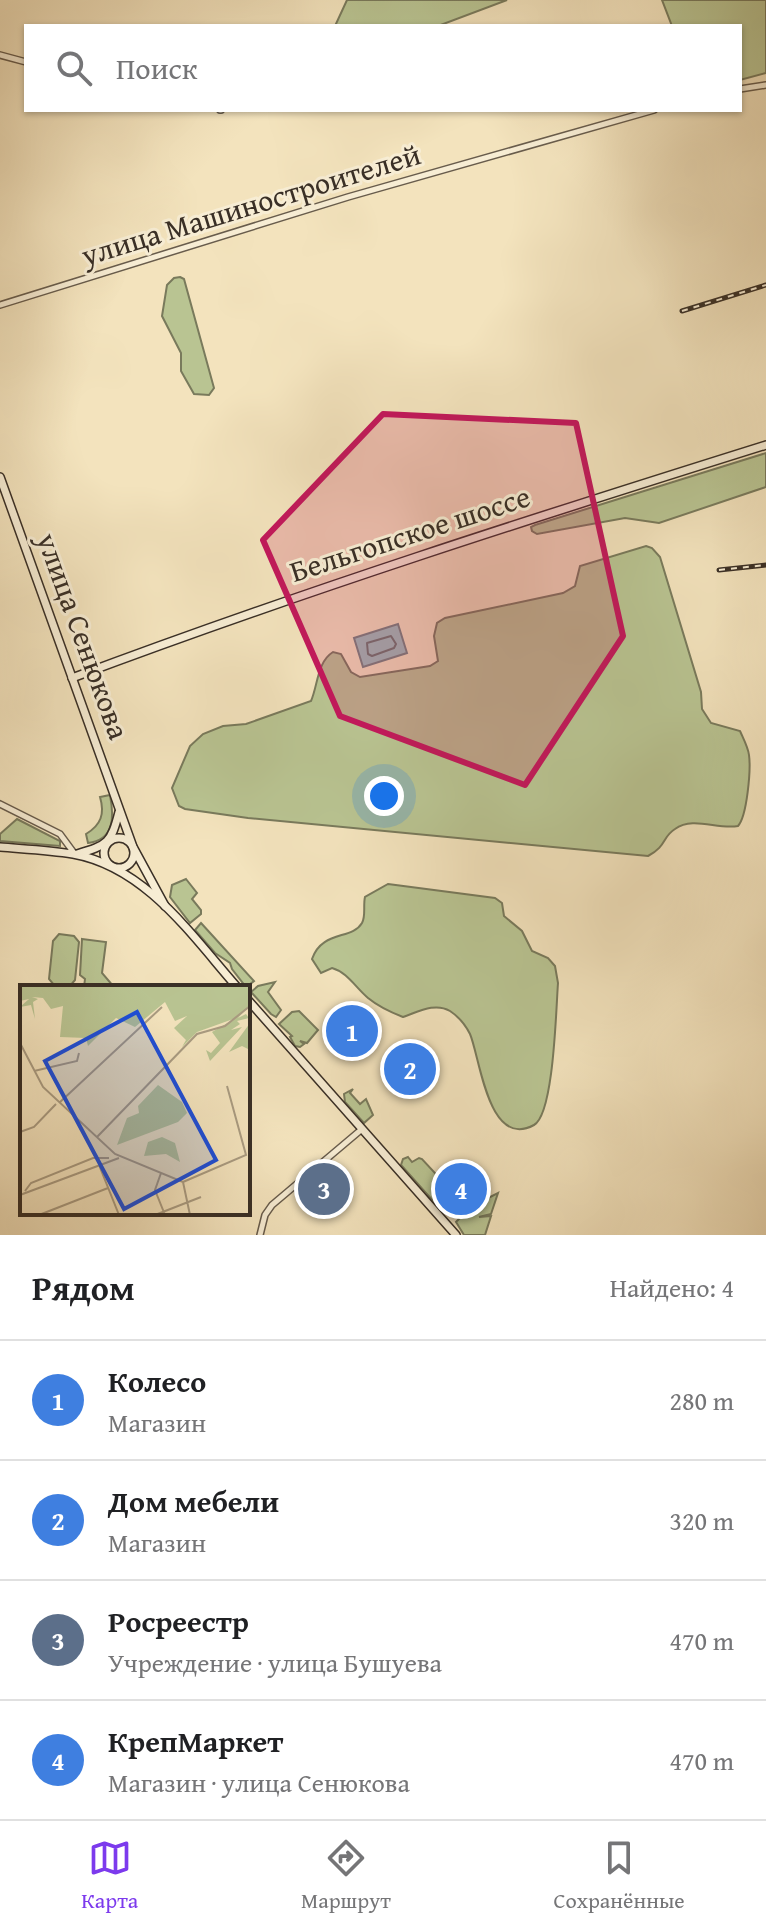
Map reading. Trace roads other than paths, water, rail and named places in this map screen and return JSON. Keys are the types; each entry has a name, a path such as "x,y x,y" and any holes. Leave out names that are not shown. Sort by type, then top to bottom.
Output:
{"main road":[{"name":"Бельгопское шоссе","path":"72,678 402,560 766,445"},
{"name":"улица Сенюкова","path":"0,477 119,812 133,847 165,906"},
{"path":"0,847 75,854 109,842 121,838 133,847 134,857 129,865 120,869 111,866 103,853 109,842 114,834 119,812"},
{"name":"улица Сенюкова","path":"75,854 111,866 140,884 165,906 235,985"},
{"path":"250,1002 456,1235"}],"street":[{"path":"0,55 24,61"},
{"path":"742,89 766,85"},
{"name":"улица Машиностроителей","path":"0,305 316,207 647,112"},
{"path":"0,804 60,834 75,854"},
{"path":"260,1235 265,1215 272,1205 362,1129"}],"water":[{"path":"398,624 407,653 363,667 354,638"}],"railway":[{"path":"682,311 766,285"},
{"path":"719,570 766,565"}],"place":[{"name":"Колесо","path":"352,1031"},
{"name":"Дом мебели","path":"410,1069"},
{"name":"Росреестр","path":"324,1189"},
{"name":"КрепМаркет","path":"461,1189"}]}
